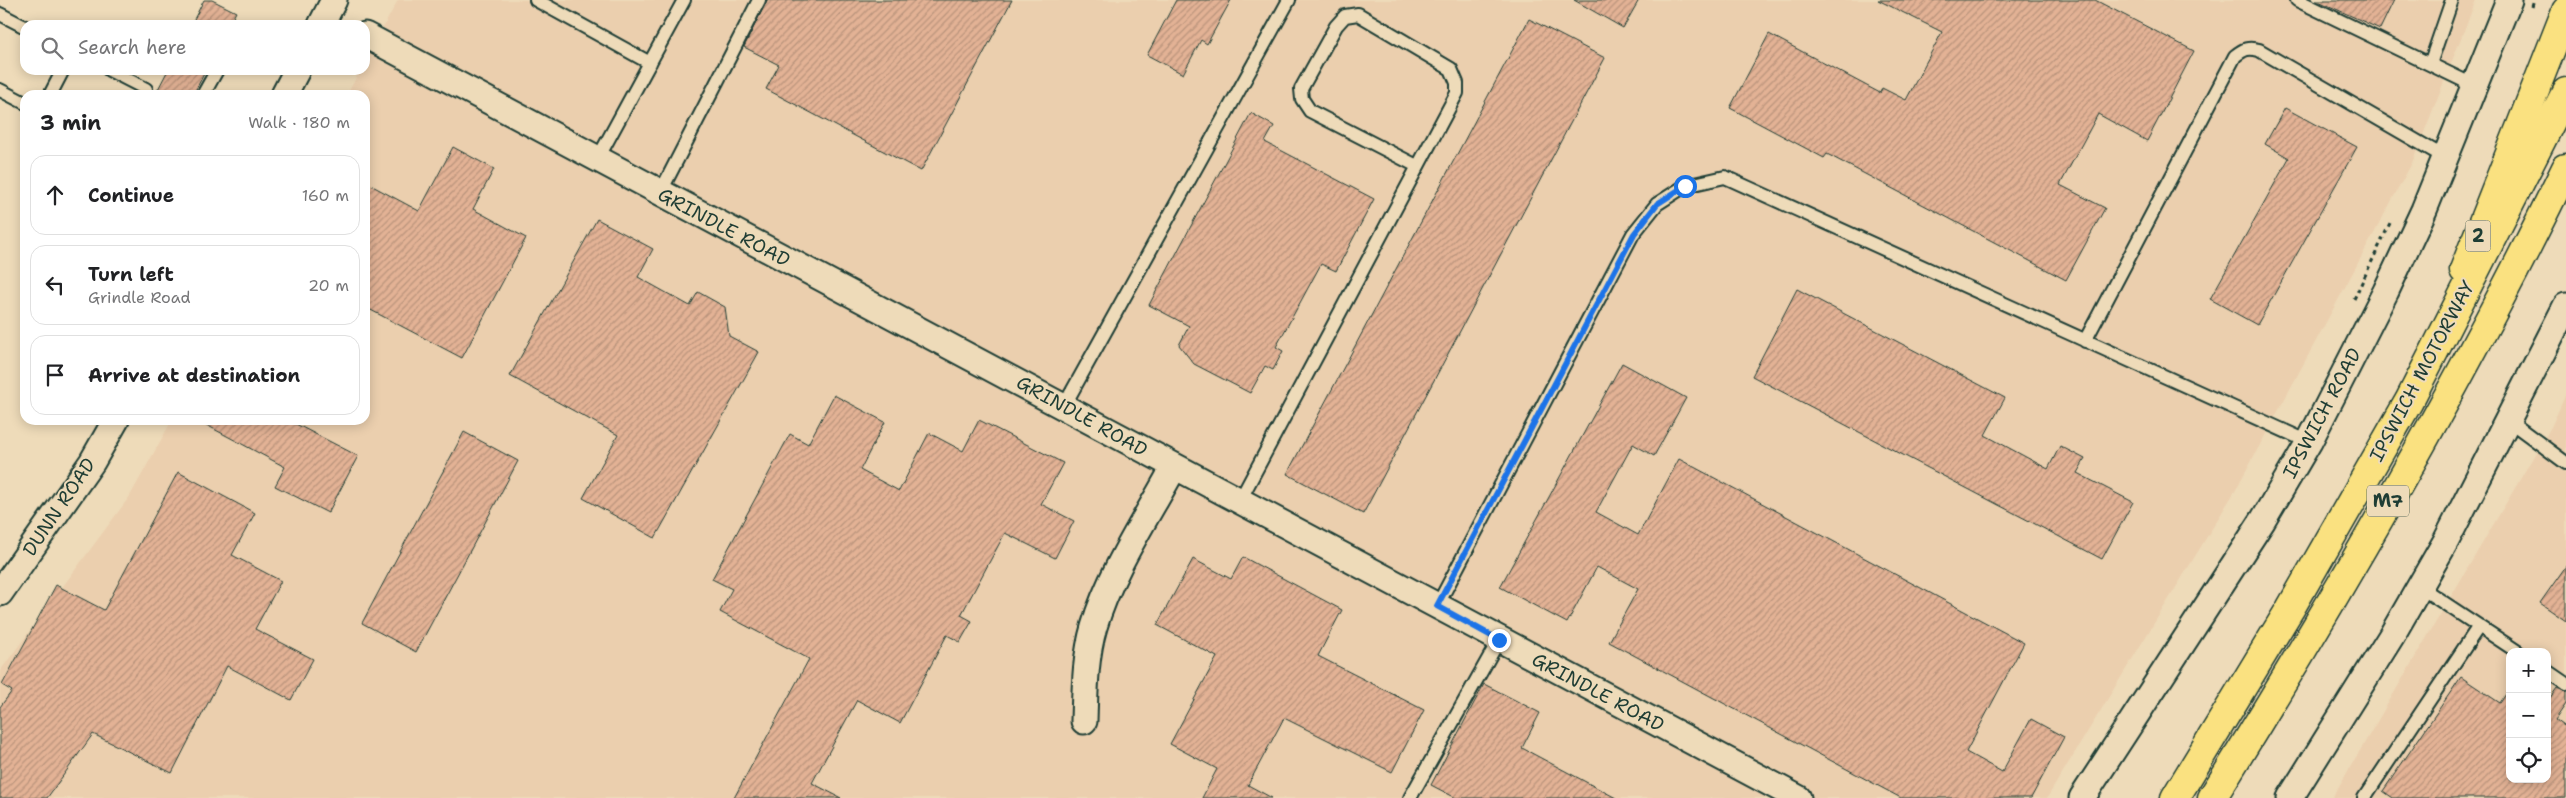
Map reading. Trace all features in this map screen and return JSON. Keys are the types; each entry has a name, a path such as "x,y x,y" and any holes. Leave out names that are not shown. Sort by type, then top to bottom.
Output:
{"highway":[{"name":"2","path":"2409,400 2530,107 2566,11"},
{"name":"IPSWICH MOTORWAY","path":"2175,798 2295,601 2409,400 2566,92"},
{"name":"IPSWICH MOTORWAY","path":"2212,798 2339,588 2476,342 2566,168"},
{"path":"2551,198 2566,176"}],"street":[{"name":"IPSWICH ROAD","path":"2082,798 2263,520 2309,442 2398,265 2446,158 2509,0"},
{"name":"GRINDLE ROAD","path":"370,38 1798,798"},
{"path":"287,90 294,75"},
{"path":"2290,798 2342,717 2446,541 2566,306"},
{"name":"DUNN ROAD","path":"0,594 92,462 113,425"},
{"path":"1084,721 1087,663 1094,627 1109,587 1174,467"}],"lane":[{"path":"536,0 650,63"},
{"path":"597,160 684,0"},
{"path":"660,193 759,0"},
{"path":"1064,406 1289,0"},
{"path":"2297,0 2476,86"},
{"path":"2430,64 2452,0"},
{"path":"0,14 20,24"},
{"path":"1240,502 1417,166 1457,94 1457,83 1450,69 1358,14 1345,16 1336,26 1301,89 1302,99 1310,111 1417,166"},
{"path":"2085,341 2236,56 2242,50 2249,47 2259,50 2446,158"},
{"path":"52,90 60,75"},
{"path":"119,75 146,89"},
{"path":"206,90 214,75"},
{"path":"0,90 20,100"},
{"path":"1437,606 1634,234 1657,204 1685,186 1725,177 2309,442"},
{"path":"2508,420 2566,462"},
{"path":"2420,587 2512,648"},
{"path":"2364,798 2480,626"},
{"path":"1410,798 1499,640"},
{"path":"2551,674 2566,684"}],"path":[{"path":"2350,307 2394,215"}],"shaded area":[{"path":"398,0 2476,0 2412,163 2235,491 2047,798 0,798 0,671 130,496 169,425 370,425 370,90 350,90 357,75 370,75 370,52"},
{"path":"2566,394 2566,798 2332,798 2551,427"}],"building":[{"path":"204,0 212,0 236,12 232,20 194,20"},
{"path":"767,0 1012,0 921,171 766,89 779,65 744,47"},
{"path":"1176,0 1231,0 1207,44 1201,40 1183,74 1147,55"},
{"path":"1574,0 1639,0 1623,28"},
{"path":"1878,0 2095,0 2194,51 2147,141 2098,114 2060,185 2105,208 2066,280 1827,154 1824,158 1730,108 1769,34 1880,93 1882,88 1906,100 1942,32"},
{"path":"2316,0 2394,0 2380,29"},
{"path":"1529,19 1605,58 1363,514 1287,474"},
{"path":"165,75 203,75 196,90 158,90"},
{"path":"2285,108 2357,147 2257,325 2210,299 2289,158 2265,144"},
{"path":"1251,113 1274,126 1265,142 1374,199 1336,271 1321,264 1276,347 1283,351 1273,370 1265,366 1250,393 1194,364 1179,345 1189,326 1149,305"},
{"path":"453,147 494,169 473,209 526,238 462,358 370,310 370,185 419,211"},
{"path":"597,219 653,249 638,277 690,306 698,292 725,307 729,336 759,352 655,538 583,498 618,435 510,376"},
{"path":"1797,289 2005,398 1985,435 2048,469 2060,446 2085,459 2077,473 2133,502 2102,559 1752,376"},
{"path":"1622,363 1686,398 1654,456 1633,444 1596,512 1638,535 1679,459 2024,643 1966,752 2002,772 2031,719 2064,737 2031,798 1901,798 1609,642 1638,589 1597,567 1567,623 1500,587"},
{"path":"834,395 885,422 860,470 899,491 929,433 963,451 979,420 1063,463 1041,504 1074,521 1055,558 1005,533 961,615 972,621 960,642 947,635 900,723 857,700 812,783 841,798 734,798 809,659 720,612 732,589 712,579 790,434 808,444"},
{"path":"206,425 298,425 358,456 328,513 275,486 285,467"},
{"path":"464,432 518,461 416,652 362,623"},
{"path":"178,472 255,513 232,555 281,581 255,629 313,659 291,700 227,666 172,773 93,734 47,798 0,798 0,707 12,691 2,685 56,585 104,610"},
{"path":"1243,557 1342,610 1318,656 1424,710 1392,772 1284,718 1248,785 1272,798 1202,798 1217,769 1170,744 1217,657 1157,625 1193,559 1231,579"},
{"path":"2566,566 2566,621 2540,603"},
{"path":"2461,677 2500,703 2506,694 2506,783 2551,783 2551,696 2557,688 2566,692 2566,704 2555,720 2566,728 2566,798 2393,798 2383,791"},
{"path":"1484,684 1540,713 1522,748 1616,798 1456,798 1431,785"}],"route":[{"path":"1499,640 1437,606 1634,234 1657,204 1685,186"}]}
